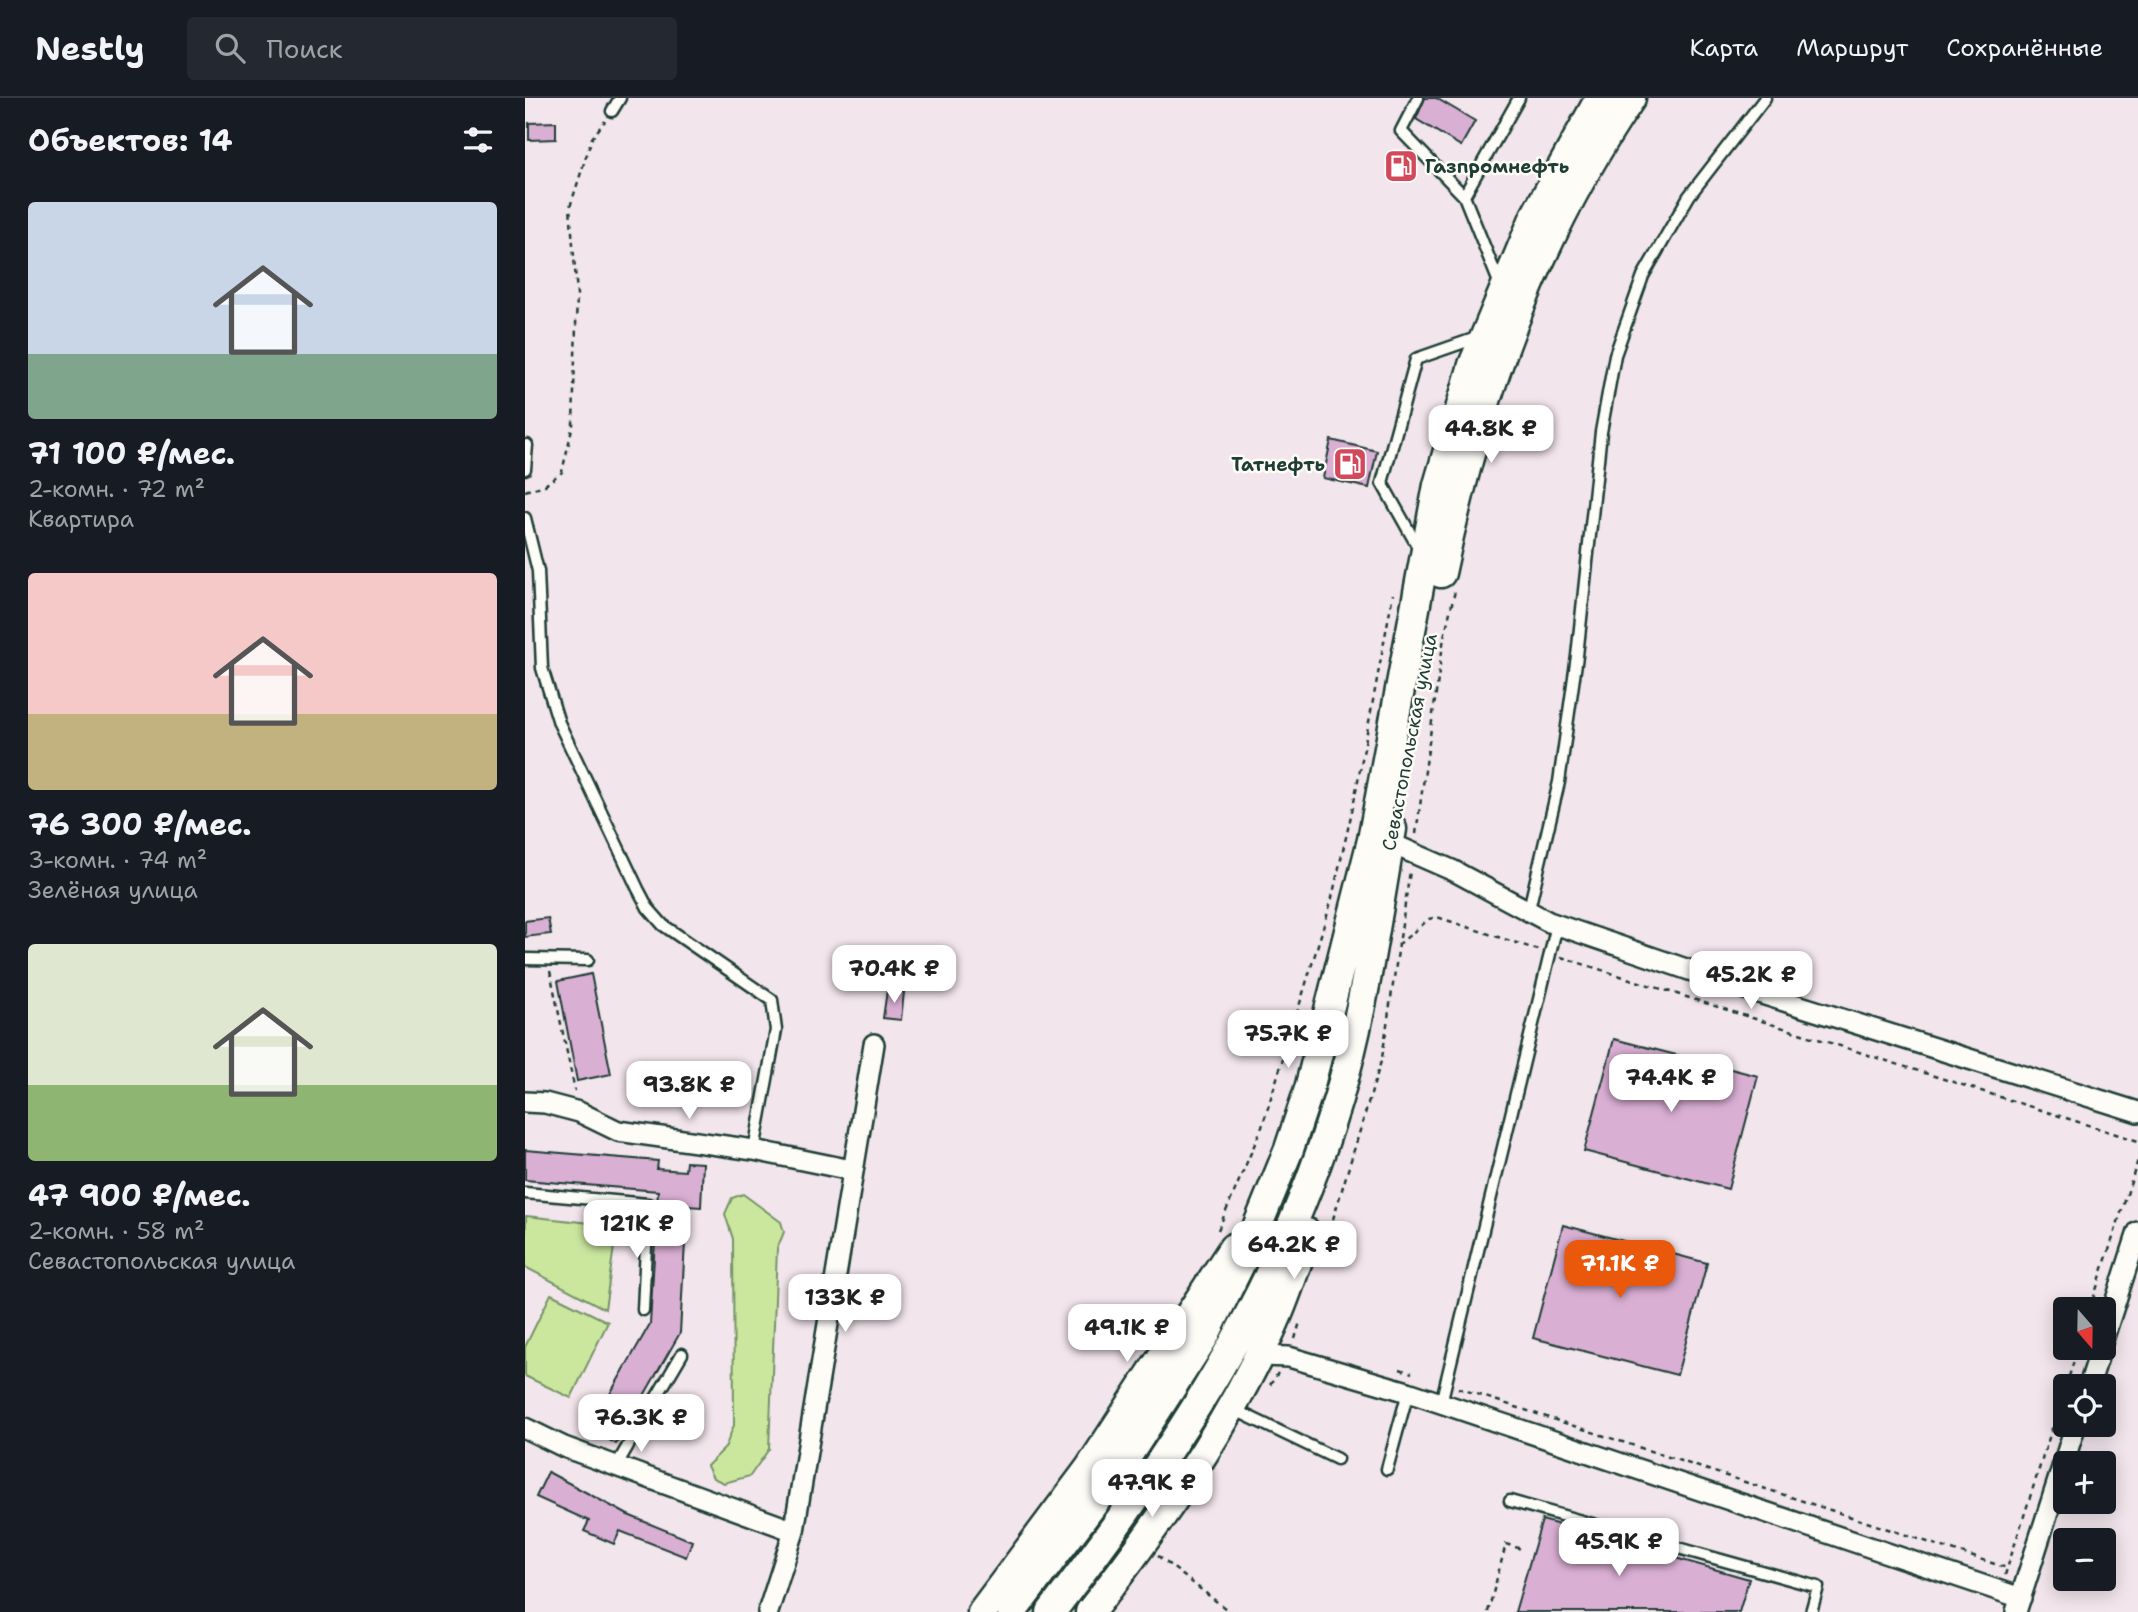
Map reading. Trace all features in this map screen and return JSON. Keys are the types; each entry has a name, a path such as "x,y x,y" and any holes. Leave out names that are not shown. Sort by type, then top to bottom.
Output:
{"main road":[{"name":"Севастопольская улица","path":"1012,1612 1117,1472 1178,1378 1226,1296 1293,1136 1309,1089 1372,840 1439,485 1473,365 1535,216 1595,98"},
{"name":"Севастопольская улица","path":"1218,1400 1324,1143 1339,1098 1357,1023 1440,581 1474,433 1501,351 1536,265 1567,202 1631,98"},
{"path":"982,1612 1089,1469 1238,1240 1271,1164 1293,1136"},
{"path":"1051,1612 1158,1468 1259,1356 1279,1312 1323,1188 1327,1167 1324,1143"},
{"path":"1090,1612 1126,1566 1218,1400"}],"street":[{"path":"1390,843 1454,872 1528,913 1557,925 1730,984 2138,1112"},
{"path":"768,1612 793,1531 874,1044"},
{"path":"525,1102 545,1103 579,1112 618,1131 754,1150 851,1170"},
{"path":"2116,1300 2138,1232"},
{"path":"1259,1356 1289,1357 1408,1392 1443,1393 2001,1592 2018,1605 2072,1437"},
{"path":"525,1428 564,1447 793,1531"}],"lane":[{"path":"612,111 620,98"},
{"path":"1418,98 1401,131 1464,196 1503,293"},
{"path":"1464,196 1519,98"},
{"path":"1528,913 1559,782 1577,656 1601,432 1615,355 1643,276 1689,195 1765,98"},
{"path":"1425,560 1407,522 1382,483 1395,433 1416,359 1486,334"},
{"path":"525,469 527,445"},
{"path":"525,518 529,551 538,571 542,668 559,723 648,908 682,940 772,1000 776,1030 754,1150"},
{"path":"1443,1393 1557,925"},
{"path":"525,959 588,960"},
{"path":"525,1193 647,1204 643,1310"},
{"path":"616,1466 682,1354"},
{"path":"1387,1469 1408,1392"},
{"path":"1218,1400 1337,1460"},
{"path":"1510,1501 1818,1587 1811,1612"}],"path":[{"path":"525,491 545,485 562,472 565,460 573,425 577,294 571,207 591,138 612,111"},
{"path":"1216,1234 1262,1128 1331,902 1353,807 1395,585"},
{"path":"1397,947 1429,919 1437,917 2138,1140"},
{"path":"547,959 579,1112"},
{"path":"2094,1297 2138,1160"},
{"path":"1400,1369 1443,1393 2007,1569"},
{"path":"2001,1592 2053,1425"},
{"path":"1488,1612 1506,1544 1521,1549"},
{"path":"1156,1555 1230,1612"}],"green space":[{"path":"743,1194 781,1222 784,1232 777,1249 769,1449 750,1476 724,1483 713,1478 707,1466 725,1448 734,1425 733,1239 725,1214 732,1198"},
{"path":"526,1216 617,1226 605,1309 525,1267"},
{"path":"551,1294 608,1322 571,1398 525,1376 525,1347"}],"building":[{"path":"1425,98 1436,98 1475,121 1461,146 1416,119"},
{"path":"556,122 556,139 529,140 529,123"},
{"name":"Татнефть","path":"1331,440 1377,451 1369,488 1323,478"},
{"path":"548,918 551,934 525,937 525,921"},
{"path":"591,974 611,1074 577,1081 558,981"},
{"path":"887,990 904,992 901,1020 883,1018"},
{"path":"1614,1039 1758,1076 1728,1189 1584,1151"},
{"path":"525,1150 658,1161 657,1169 685,1171 686,1162 703,1163 701,1207 687,1206 680,1333 616,1444 590,1429 650,1324 658,1191 525,1180"},
{"path":"1563,1225 1707,1263 1677,1375 1533,1338"},
{"path":"548,1472 628,1515 692,1541 686,1557 620,1531 614,1544 584,1531 589,1521 536,1497"},
{"path":"1542,1520 1749,1579 1739,1612 1515,1612"}],"place":[{"name":"Газпромнефть","path":"1401,166"},
{"name":"Татнефть","path":"1350,464"}]}
